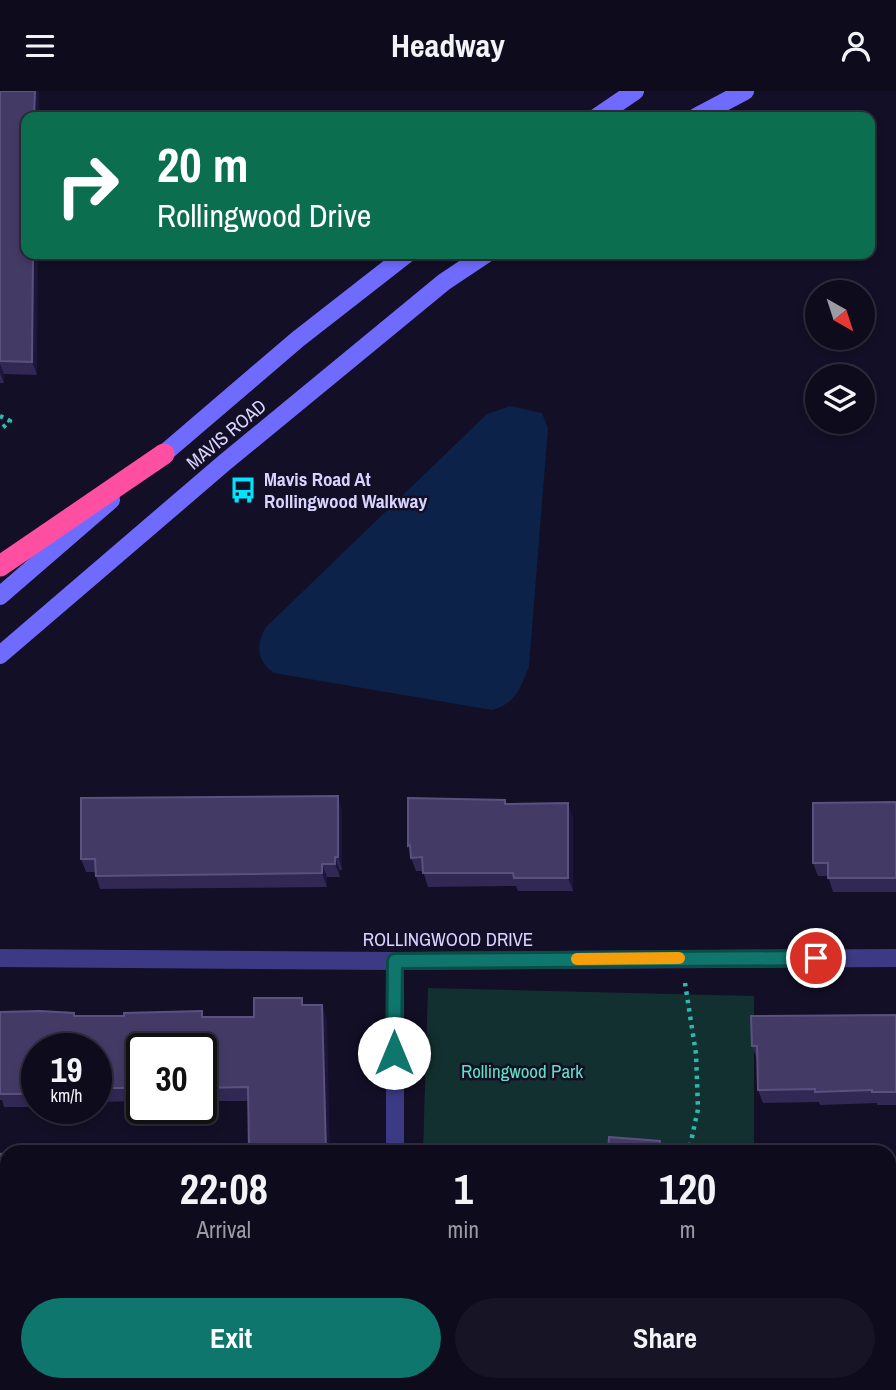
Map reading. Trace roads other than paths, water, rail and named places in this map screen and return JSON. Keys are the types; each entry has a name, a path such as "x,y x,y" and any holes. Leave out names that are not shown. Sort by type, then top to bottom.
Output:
{"highway":[{"path":"0,566 164,454"}],"main road":[{"path":"604,112 635,91"},
{"path":"705,112 745,91"},
{"name":"MAVIS ROAD","path":"0,596 298,339 401,259"},
{"name":"MAVIS ROAD","path":"0,655 235,454 444,282 478,259"}],"street":[{"name":"ROLLINGWOOD DRIVE","path":"0,958 395,961 896,958"},
{"path":"395,961 395,1145"}],"water":[{"path":"510,406 542,413 548,428 529,666 512,699 492,710 274,673 268,668 261,658 259,646 266,627 487,414"}],"place":[{"name":"Mavis Road At Rollingwood Walkway","path":"243,490"}],"park label":[{"name":"Rollingwood Park","path":"522,1071"}]}
